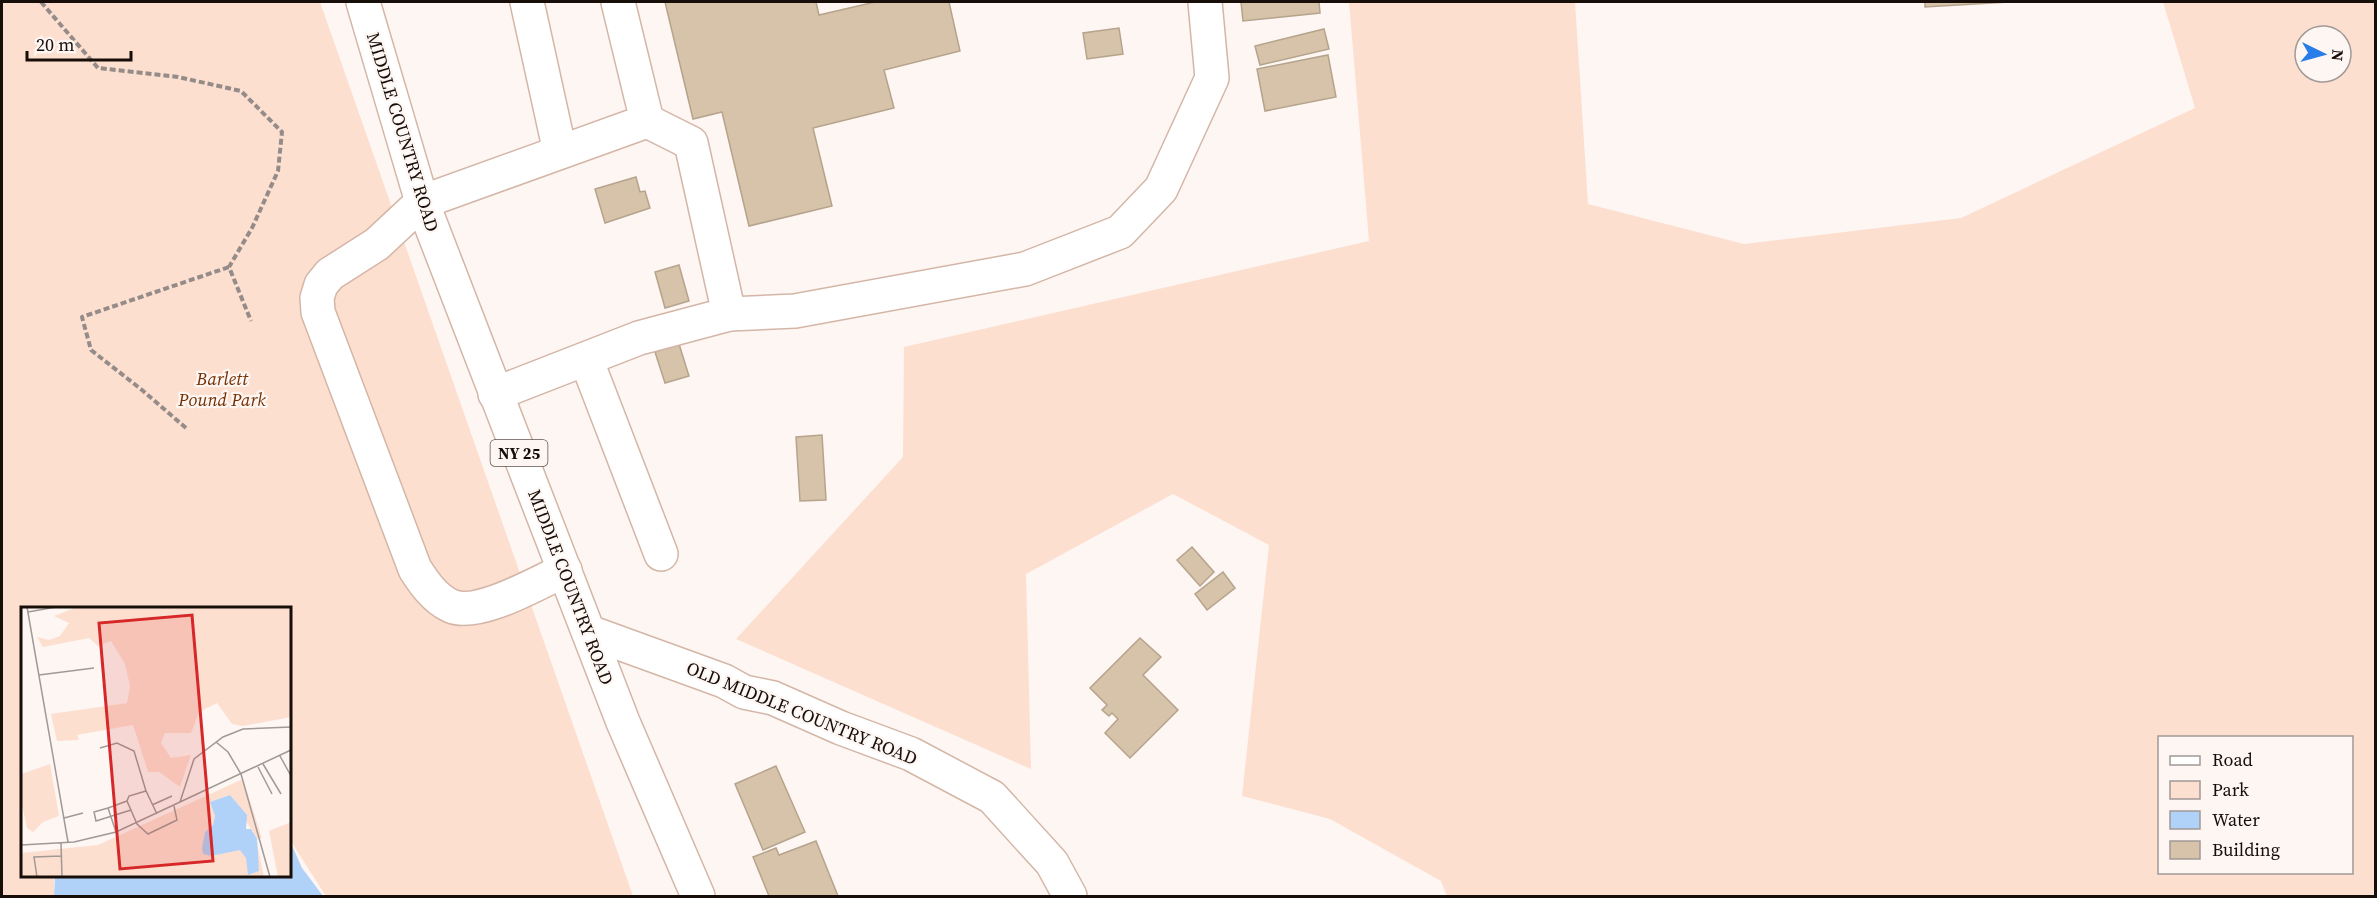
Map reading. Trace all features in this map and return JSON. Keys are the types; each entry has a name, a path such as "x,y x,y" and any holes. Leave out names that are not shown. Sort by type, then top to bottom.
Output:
{"main road":[{"name":"MIDDLE COUNTRY ROAD","path":"363,2 422,202 623,722 698,897"},
{"path":"527,2 560,152"},
{"path":"618,2 647,121"},
{"path":"495,394 639,338 729,314 795,311 1025,269 1120,232 1161,189 1212,78 1205,2"},
{"path":"565,570 500,599 473,608 450,606 427,586 415,569 318,312 317,298 321,285 330,274 377,244 422,202 647,121 691,143 729,314"},
{"path":"586,359 662,554"},
{"name":"OLD MIDDLE COUNTRY ROAD","path":"589,632 724,681 744,692 773,698 840,728 911,754 992,797 1052,863 1070,897"}],"path":[{"path":"41,2 98,68 178,77 241,91 282,132 278,171 252,228 229,267 82,317 91,350 186,428"},
{"path":"229,267 251,321"}],"green space":[{"name":"Barlett Pound Park","path":"2,2 320,2 633,896 326,896 291,842 291,607 21,607 21,877 56,877 54,880 54,896 2,896"},
{"path":"1349,2 1575,2 1588,204 1744,244 1961,218 2195,108 2163,2 2375,2 2375,896 1447,896 1441,881 1330,819 1242,796 1269,545 1173,494 1026,574 1031,769 736,639 903,457 904,347 1369,241"}],"water":[{"path":"291,843 302,868 323,896 54,896 55,877 291,877"}],"building":[{"path":"665,2 816,2 819,15 875,2 949,2 960,51 884,70 894,108 813,128 832,206 749,226 722,112 693,119"},
{"path":"1241,2 1319,2 1320,13 1243,21"},
{"path":"1925,2 2009,2 1925,7"},
{"path":"1119,28 1123,54 1087,59 1083,33"},
{"path":"1324,29 1329,49 1260,65 1255,46"},
{"path":"1328,55 1336,97 1265,111 1257,69"},
{"path":"636,177 640,192 645,191 650,208 605,223 595,189"},
{"path":"679,265 689,301 665,308 655,272"},
{"path":"679,344 689,376 665,383 655,352"},
{"path":"822,435 826,500 800,501 796,437"},
{"path":"1192,547 1214,572 1200,586 1177,560"},
{"path":"1223,572 1235,588 1207,610 1195,594"},
{"path":"1140,638 1161,657 1143,675 1178,710 1130,758 1105,733 1118,719 1112,713 1109,716 1102,710 1107,705 1090,688"},
{"path":"776,766 805,832 763,850 735,784"},
{"path":"816,841 838,896 769,896 753,857 776,848 779,855"}]}
